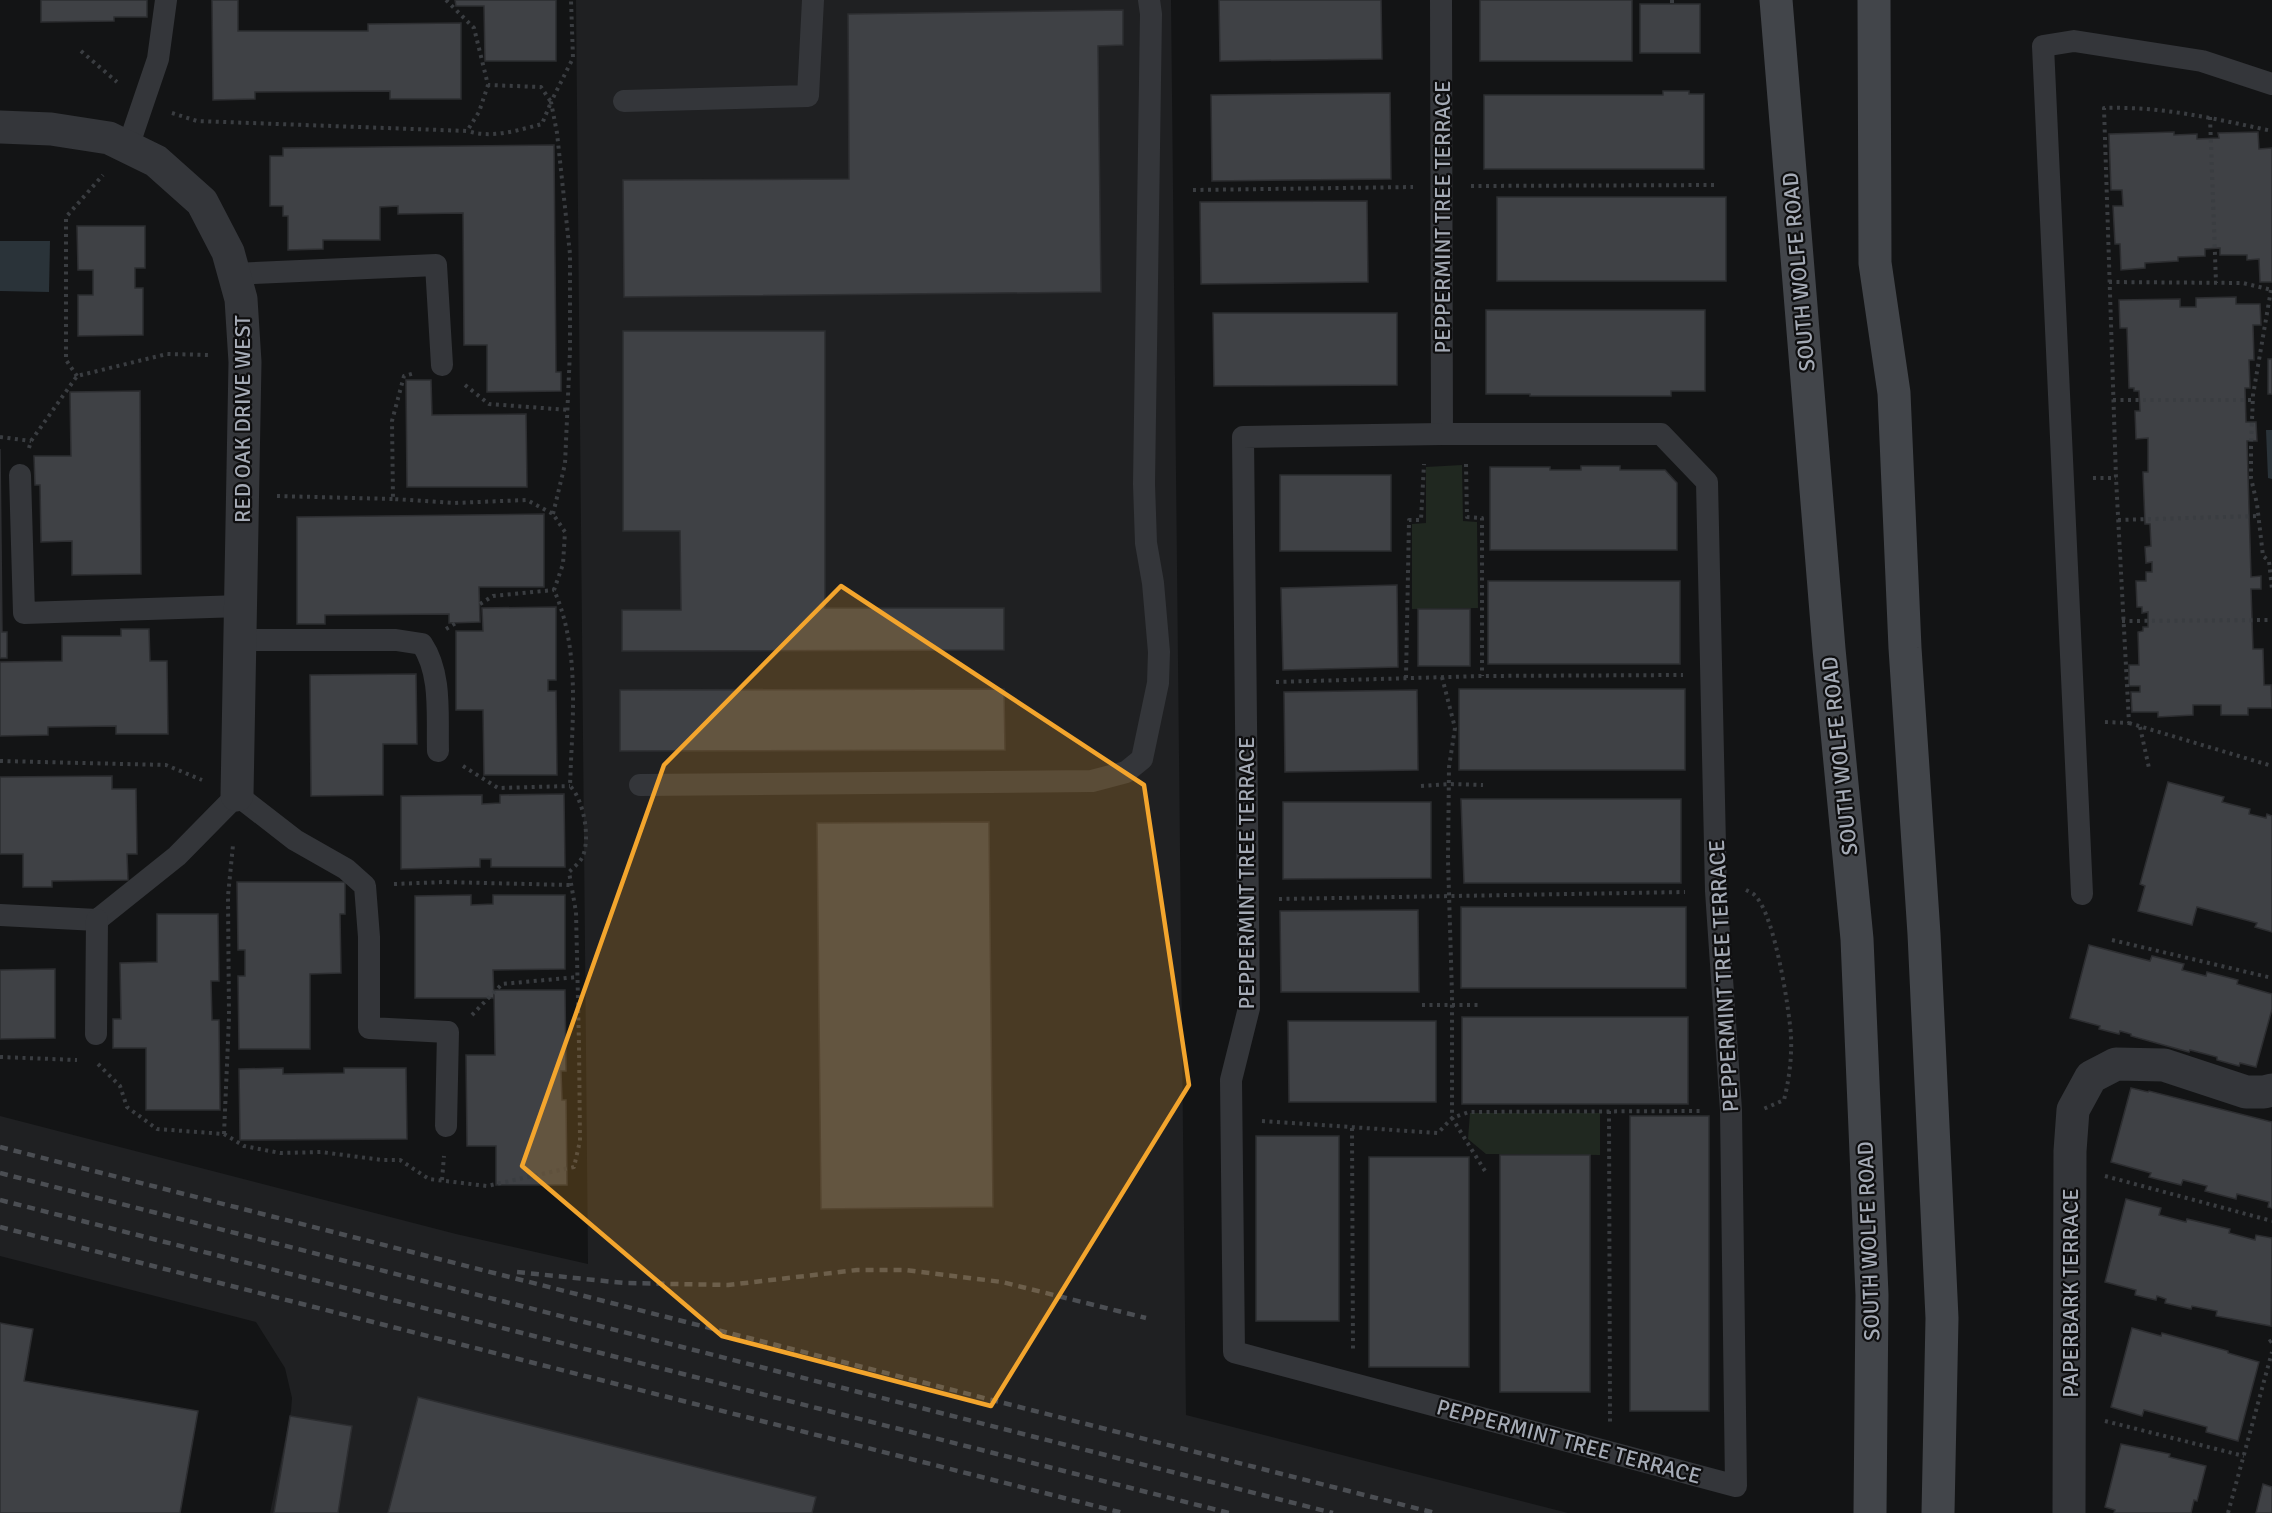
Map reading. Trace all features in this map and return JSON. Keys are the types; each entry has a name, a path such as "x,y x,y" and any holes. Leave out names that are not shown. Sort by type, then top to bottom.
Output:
{"main road":[{"name":"SOUTH WOLFE ROAD","path":"1776,0 1829,649 1857,951 1872,1295 1870,1513"},
{"path":"1874,0 1875,263 1894,393 1905,648 1924,934 1942,1318 1938,1513"}],"street":[{"name":"RED OAK DRIVE WEST","path":"0,127 63,130 109,138 156,161 202,202 228,252 241,298 245,355 237,795"},
{"name":"PAPERBARK TERRACE","path":"2069,1513 2070,1192 2073,1110 2091,1077 2116,1064 2164,1065 2246,1092 2272,1090"}],"lane":[{"path":"128,147 144,106 158,59 166,0"},
{"path":"624,101 808,96 813,0"},
{"path":"640,784 1092,781 1126,772 1142,759 1158,683 1159,652 1153,583 1146,543 1144,484 1151,14 1149,0"},
{"name":"PEPPERMINT TREE TERRACE","path":"1441,0 1442,434"},
{"path":"2082,894 2043,46 2074,41 2202,61 2272,84"},
{"path":"234,274 436,265 442,365"},
{"name":"PEPPERMINT TREE TERRACE","path":"1442,434 1661,434 1707,482 1716,891 1731,1110 1737,1486 1234,1352 1231,1080 1250,1008 1243,437 1442,434"},
{"path":"20,475 24,613 241,606"},
{"path":"240,640 396,640 422,644 429,654 435,672 438,751"},
{"path":"0,915 97,920 177,856 237,795 295,840 346,869 365,886 369,937 369,1028 448,1032 446,1126"},
{"path":"96,1034 97,920"}],"path":[{"path":"446,0 474,28 488,85 479,112 467,131"},
{"path":"81,51 144,106 197,120 467,131 475,134 511,132 542,124 573,58 572,0"},
{"path":"488,85 541,87 551,102 566,204 570,254 565,464 553,514"},
{"path":"2129,723 2122,621 2113,400 2104,108 2138,107 2210,117 2272,131"},
{"path":"2210,117 2216,283"},
{"path":"76,376 66,360 66,217 128,147"},
{"path":"2109,282 2243,283 2271,290 2253,400 2251,478 2264,556 2269,561 2272,590"},
{"path":"20,475 31,441 76,376 167,354 245,355"},
{"path":"393,499 392,421 404,376 442,365 489,404 568,411"},
{"path":"2113,400 2253,400"},
{"path":"1406,678 1409,520 1421,520 1424,464 1442,434 1466,462 1467,518 1482,518 1482,676"},
{"path":"0,437 31,441"},
{"path":"94,1060 120,1086 127,1107 158,1129 224,1134 244,1146 280,1153 321,1152 382,1160 400,1160 429,1179 487,1186 574,1167 580,1141 578,977 576,912 568,872 581,859 587,839 578,794 570,786 572,660 559,602 554,590 563,564 565,532 553,514 527,500 454,503 243,495"},
{"path":"2118,520 2259,516"},
{"path":"480,604 492,596 554,590"},
{"path":"2122,621 2272,620"},
{"path":"1245,682 1482,676 1710,675"},
{"path":"1442,677 1455,728 1449,767 1452,1118 1485,1171"},
{"path":"2074,722 2129,723 2272,766"},
{"path":"2140,726 2150,768"},
{"path":"438,751 498,788 570,786"},
{"path":"0,761 166,765 237,795 228,896 229,1018 224,1134"},
{"path":"1421,786 1483,785"},
{"path":"365,886 444,882 570,885"},
{"path":"1231,1119 1438,1133 1452,1118 1469,1112 1763,1110 1784,1100 1789,1079 1791,1037 1783,981 1770,926 1757,897 1743,888 1716,891 1248,900"},
{"path":"2112,940 2272,978"},
{"path":"448,1032 476,1012 502,984 578,977"},
{"path":"1422,1005 1479,1005"},
{"path":"0,1057 82,1060"},
{"path":"1609,1111 1610,1452"},
{"path":"1352,1128 1353,1384"},
{"path":"2070,1192 2098,1174 2272,1221"},
{"path":"2228,1513 2272,1352"},
{"path":"2070,1412 2244,1456"}],"highlighted area":[{"path":"841,586 1144,785 1189,1085 991,1406 722,1336 522,1166 664,765"}],"shaded area":[{"path":"576,0 1171,0 1186,1415 1568,1513 270,1513 292,1398 285,1368 256,1322 0,1256 0,1116 456,1234 588,1264"},
{"path":"0,241 50,241 49,292 0,291"},
{"path":"2266,430 2272,430 2272,479 2268,478"},
{"path":"1462,465 1463,521 1477,522 1478,608 1412,609 1412,524 1426,523 1426,467"},
{"path":"1470,1113 1600,1113 1600,1155 1486,1154 1468,1139"}],"building":[{"path":"41,0 147,0 147,17 114,17 114,21 41,22"},
{"path":"212,0 238,0 238,31 368,31 368,24 461,23 461,99 390,99 390,91 255,92 255,99 213,100"},
{"path":"455,0 556,0 556,61 485,61 484,6 456,6"},
{"path":"1219,0 1381,0 1382,59 1220,61"},
{"path":"1480,0 1632,0 1632,61 1480,61"},
{"path":"1640,4 1700,4 1700,53 1640,53"},
{"path":"1123,10 1123,45 1098,46 1101,292 624,297 623,180 849,179 848,14"},
{"path":"1663,91 1689,91 1689,94 1704,94 1704,169 1484,169 1484,95 1663,95"},
{"path":"1390,93 1391,179 1212,181 1211,95"},
{"path":"2174,132 2174,135 2197,134 2197,139 2219,138 2218,133 2258,132 2259,149 2272,148 2272,282 2260,282 2259,259 2247,260 2247,255 2220,255 2220,248 2205,249 2205,256 2178,257 2178,261 2145,263 2145,268 2121,270 2120,244 2115,244 2113,206 2123,206 2122,190 2111,190 2109,134"},
{"path":"554,145 556,372 561,372 561,391 487,392 487,345 464,345 463,213 398,214 398,206 380,207 380,240 323,240 323,249 288,250 288,216 283,216 283,206 270,206 270,156 283,156 283,148"},
{"path":"1497,197 1726,197 1726,281 1497,281"},
{"path":"1367,201 1368,282 1201,284 1200,202"},
{"path":"77,226 145,226 145,268 135,268 135,288 143,288 143,335 78,336 78,295 93,295 93,270 78,270"},
{"path":"2236,297 2236,304 2260,304 2261,325 2253,325 2254,360 2249,360 2250,388 2245,388 2246,422 2256,422 2257,441 2247,441 2251,577 2261,576 2261,589 2251,589 2253,649 2263,649 2264,685 2271,685 2272,708 2248,708 2248,715 2221,715 2221,705 2193,705 2193,715 2158,717 2158,712 2132,712 2131,692 2140,692 2140,686 2129,686 2129,665 2139,665 2138,632 2143,631 2143,627 2148,627 2148,612 2142,613 2142,607 2137,607 2136,581 2146,581 2146,572 2152,572 2152,562 2146,563 2145,547 2151,546 2150,524 2145,524 2143,472 2148,472 2148,438 2136,439 2135,411 2140,411 2139,391 2129,388 2127,328 2120,328 2119,300 2180,299 2180,307 2196,307 2196,298"},
{"path":"1486,310 1705,310 1705,391 1671,391 1671,396 1486,394"},
{"path":"1213,313 1397,313 1397,385 1214,386"},
{"path":"623,331 825,331 825,608 1004,608 1004,650 622,651 622,610 681,610 680,531 623,531"},
{"path":"2268,359 2272,359 2272,394 2268,394"},
{"path":"406,380 431,380 432,415 526,414 527,487 407,487"},
{"path":"140,391 141,574 72,575 72,541 41,542 40,485 35,485 34,456 71,456 70,392"},
{"path":"0,449 2,632 7,632 7,658 0,658"},
{"path":"1581,466 1620,466 1620,470 1665,470 1677,483 1677,550 1490,550 1490,467 1550,467 1550,470 1581,470"},
{"path":"1280,475 1391,475 1391,551 1280,551"},
{"path":"544,514 544,587 479,587 480,622 449,623 449,614 325,615 325,624 297,624 297,517"},
{"path":"1488,581 1680,581 1680,664 1488,664"},
{"path":"1397,585 1398,667 1283,670 1281,588"},
{"path":"556,607 556,680 548,680 548,691 556,691 557,775 484,775 483,710 456,710 456,631 483,631 482,608"},
{"path":"1418,609 1470,609 1470,666 1418,666"},
{"path":"121,629 149,629 150,661 167,661 168,734 116,734 116,726 48,727 48,735 0,736 0,662 62,661 62,636 121,636"},
{"path":"416,674 417,744 383,744 383,795 311,796 310,675"},
{"path":"1004,689 1005,750 620,751 620,690"},
{"path":"1459,689 1685,689 1685,770 1459,770"},
{"path":"1417,690 1418,770 1285,772 1284,692"},
{"path":"112,776 112,789 136,789 137,854 127,854 128,880 52,881 52,887 23,887 23,854 0,854 0,777"},
{"path":"2168,782 2224,797 2222,802 2250,809 2249,814 2266,818 2267,814 2272,816 2272,932 2255,927 2257,923 2197,907 2192,925 2138,911 2145,886 2140,884"},
{"path":"564,794 565,867 491,867 491,859 480,859 480,867 401,869 401,796 482,795 482,804 500,803 500,795"},
{"path":"1461,799 1681,799 1681,883 1464,883"},
{"path":"1283,802 1431,802 1431,878 1283,879"},
{"path":"989,822 993,1207 821,1209 817,823"},
{"path":"237,882 345,882 345,914 340,914 341,973 310,974 310,1049 239,1049 238,976 245,976 245,950 238,950"},
{"path":"471,895 471,905 493,904 493,895 565,895 565,969 493,970 494,998 415,998 415,896"},
{"path":"1461,907 1686,907 1686,988 1461,988"},
{"path":"1418,910 1419,992 1281,992 1280,911"},
{"path":"157,914 218,914 219,981 211,981 212,1020 219,1020 220,1110 146,1110 146,1048 113,1048 113,1019 121,1019 120,963 157,962"},
{"path":"2089,945 2150,961 2152,956 2184,964 2182,970 2206,976 2207,972 2238,980 2237,984 2272,994 2272,1009 2256,1067 2240,1063 2239,1066 2217,1060 2217,1057 2190,1050 2189,1052 2120,1031 2119,1034 2099,1029 2100,1026 2070,1018"},
{"path":"55,969 55,1038 0,1039 0,970"},
{"path":"494,990 565,990 566,1071 561,1071 562,1100 566,1100 567,1185 496,1185 496,1146 467,1146 466,1055 495,1055"},
{"path":"1462,1017 1688,1017 1688,1104 1462,1104"},
{"path":"1288,1021 1436,1021 1436,1102 1289,1102"},
{"path":"283,1068 283,1074 344,1073 344,1068 406,1068 407,1139 240,1140 239,1069"},
{"path":"2131,1088 2272,1122 2272,1208 2268,1207 2269,1202 2237,1194 2236,1199 2205,1191 2207,1186 2183,1180 2181,1185 2149,1177 2151,1173 2111,1162"},
{"path":"1630,1116 1709,1116 1709,1411 1630,1411"},
{"path":"1256,1136 1339,1136 1339,1321 1256,1321"},
{"path":"1500,1155 1590,1155 1590,1392 1500,1392"},
{"path":"1369,1157 1469,1157 1469,1367 1369,1367"},
{"path":"2126,1199 2161,1208 2159,1215 2230,1229 2229,1233 2255,1240 2256,1235 2272,1238 2271,1326 2216,1316 2217,1311 2192,1306 2191,1309 2165,1303 2166,1299 2157,1296 2156,1300 2135,1295 2136,1290 2105,1282"},
{"path":"0,1323 33,1329 24,1381 198,1411 180,1513 0,1513"},
{"path":"2132,1328 2161,1336 2162,1333 2259,1362 2238,1441 2206,1432 2207,1427 2144,1410 2142,1416 2111,1407"},
{"path":"418,1397 816,1497 812,1513 388,1513"},
{"path":"290,1416 352,1426 338,1513 274,1513"},
{"path":"2121,1444 2170,1454 2169,1457 2206,1466 2197,1501 2194,1500 2191,1513 2114,1513 2115,1510 2105,1507"},
{"path":"2263,1484 2272,1487 2272,1513 2256,1513"}],"railway":[{"path":"0,1147 1435,1513"},
{"path":"0,1173 1333,1513"},
{"path":"0,1200 1229,1513"},
{"path":"0,1227 1123,1513"},
{"path":"517,1272 624,1283 728,1285 857,1270 905,1270 1002,1282 1146,1318"}]}
